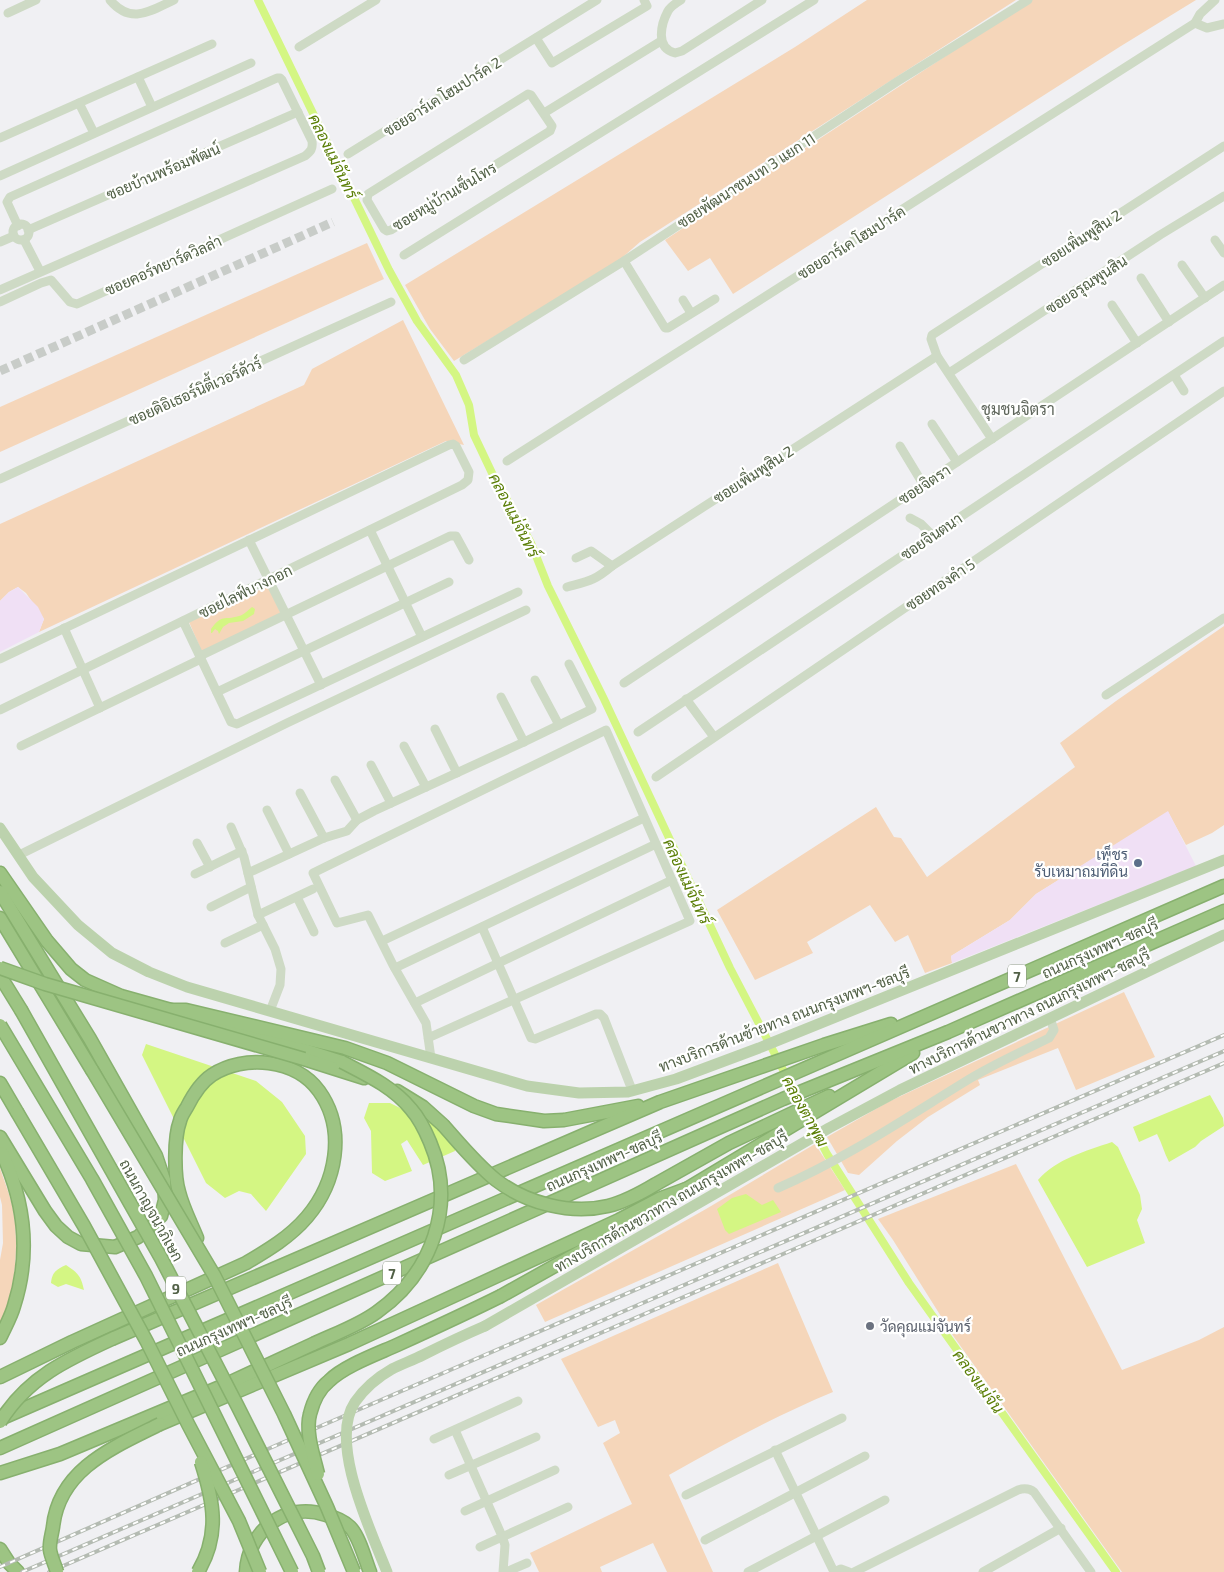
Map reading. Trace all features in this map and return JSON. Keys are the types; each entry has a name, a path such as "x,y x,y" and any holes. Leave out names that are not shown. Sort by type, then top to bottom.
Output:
{"highway":[{"path":"0,873 47,941 71,969 101,989 171,1010 201,1022 301,1048 342,1062 374,1079 396,1094 412,1109 425,1130 436,1155 441,1179 442,1204 434,1239 417,1272 377,1312 350,1327 220,1387 60,1454 0,1472"},
{"name":"ถนนกรุงเทพฯ-ชลบุรี","path":"0,1421 1224,886"},
{"path":"0,892 90,1039 156,1156 164,1180 165,1200 161,1216 138,1237 115,1247 81,1244 68,1237 56,1226 0,1137"},
{"name":"ถนนกรุงเทพฯ-ชลบุรี","path":"0,1448 783,1099 948,1032 1224,911"},
{"path":"0,918 214,1275"},
{"path":"0,968 46,984 379,1082 394,1089 433,1115 475,1161 511,1190 542,1203 571,1209 595,1208 621,1202 729,1143 792,1119"},
{"name":"ถนนกาญจนาภิเษก","path":"0,976 161,1258 313,1556 319,1572"},
{"path":"0,1421 12,1403 47,1372 82,1352 660,1102 792,1055 943,1008"},
{"path":"171,1010 186,1010 345,1048 387,1063 474,1106 515,1118 544,1121 564,1120 660,1102"},
{"name":"9","path":"0,1025 92,1179 146,1276 292,1572"},
{"path":"327,1507 310,1440 309,1416 316,1397 329,1381 343,1371 365,1360 501,1296 624,1228 661,1207 792,1119 868,1080 948,1032"},
{"path":"0,1377 72,1342 246,1263 270,1249 290,1234 306,1218 325,1190 335,1158 336,1143 332,1115 318,1090 294,1071 276,1064 260,1062 240,1064 224,1068 211,1076 194,1092 180,1121 175,1161 178,1191 214,1275 284,1414 327,1507 354,1572"},
{"path":"0,1083 84,1226 147,1342 238,1521 260,1572"},
{"path":"0,1149 10,1169 18,1193 23,1220 24,1246 23,1270 14,1307 0,1338"},
{"path":"57,1572 50,1550 54,1516 61,1498 72,1481 88,1464 108,1450 160,1424 349,1344 619,1220 659,1199 686,1189"},
{"path":"188,1424 205,1475 211,1501 213,1526 206,1557 198,1572"},
{"path":"246,1572 251,1546 261,1530 287,1514 306,1512 321,1513 350,1526 370,1572"},
{"path":"0,1549 9,1563 18,1572"}],"main road":[{"name":"ทางบริการด้านซ้ายทาง ถนนกรุงเทพฯ-ชลบุรี","path":"0,828 34,877 78,926 112,953 148,972 187,987 527,1086 579,1093 632,1090 676,1080 1224,860"},
{"name":"ทางบริการด้านขวาทาง ถนนกรุงเทพฯ-ชลบุรี","path":"387,1572 355,1490 348,1460 346,1438 349,1416 354,1402 368,1387 391,1370 485,1326 829,1128 900,1090 1224,934"}],"street":[{"path":"8,13 36,0"},
{"path":"110,0 124,12 130,15 138,15 174,0"},
{"path":"299,47 376,0"},
{"name":"ซอยอาร์เค โฮมปาร์ค 2","path":"348,154 597,0"},
{"path":"536,38 552,63 647,6 644,0"},
{"path":"680,0 668,10 660,36 670,52 675,53 682,51 762,0"},
{"path":"404,254 814,0"},
{"name":"ซอยพัฒนาชนบท 3 แยก 11","path":"464,360 624,261 898,81 1028,0"},
{"name":"ซอยอาร์เค โฮมปาร์ค","path":"507,461 1195,23 1200,14 1215,0"},
{"path":"1195,23 1207,28 1224,24"},
{"path":"544,113 662,41"},
{"path":"0,138 212,44"},
{"path":"0,176 251,63"},
{"path":"138,77 152,107"},
{"path":"0,290 305,156 311,152 313,147 312,141 282,80 280,78 273,80 10,197 8,202 18,226"},
{"name":"ซอยหมู่บ้านเซ็นโทร","path":"525,95 531,95 544,113 552,126 550,131 391,230 384,229 367,200 368,194 525,95"},
{"path":"79,103 94,134"},
{"name":"ซอยบ้านพร้อมพัฒน์","path":"28,230 298,112"},
{"name":"ซอยเพิ่มพูสิน 2","path":"992,439 937,356 930,339 932,335 1224,146"},
{"name":"ซอยคอร์ทยาร์ดวิลล่า","path":"0,302 51,280 70,302 76,304 332,189"},
{"name":"ซอยอรุณพูนสิน","path":"949,373 1160,235 1224,196"},
{"path":"14,236 14,229 18,226 25,226 28,230 28,237 24,240"},
{"path":"14,236 17,239 24,240"},
{"path":"0,242 14,236"},
{"path":"24,240 40,271"},
{"path":"1215,240 1224,253"},
{"path":"624,261 665,328 668,328 715,299"},
{"path":"1182,265 1205,298"},
{"path":"1141,278 1169,322"},
{"name":"ซอยจิตรา","path":"624,683 1224,286"},
{"path":"683,300 691,313"},
{"name":"ซอยดิอิเธอร์นิตี้เวอร์ดัวร์","path":"0,479 391,302"},
{"path":"1112,304 1137,343"},
{"name":"ซอยจินตนา","path":"638,732 1224,341"},
{"name":"ซอยเพิ่มพูสิน 2","path":"567,587 599,577 612,566 937,356"},
{"path":"1174,375 1184,391"},
{"name":"ซอยทองคำ 5","path":"656,777 1224,391"},
{"path":"932,424 957,462"},
{"name":"ซอยไลฟ์บางกอก","path":"0,710 462,485 469,477 469,472 456,446 453,444 449,445 249,540"},
{"path":"900,446 923,484"},
{"path":"910,518 921,524 932,535"},
{"path":"370,530 422,637"},
{"path":"21,746 286,615 454,535 469,560"},
{"path":"0,659 249,540 321,685"},
{"path":"576,558 592,551 612,566"},
{"path":"217,692 449,582"},
{"path":"183,621 231,722 237,724 518,592"},
{"path":"19,856 287,723 526,610"},
{"path":"1106,695 1224,618"},
{"path":"64,628 100,708"},
{"path":"248,873 324,838 347,831 357,820 391,803 592,709 569,664"},
{"path":"535,680 559,725"},
{"path":"501,697 524,742"},
{"path":"686,699 714,737"},
{"path":"435,729 457,773"},
{"path":"428,1038 690,921 606,730 312,873 337,923 368,915 426,1023 428,1038 431,1058"},
{"path":"404,746 426,787"},
{"path":"371,765 391,803"},
{"path":"335,780 357,820"},
{"path":"300,793 324,838"},
{"path":"267,810 289,854"},
{"path":"382,941 644,818"},
{"path":"231,827 242,851 258,915 275,949 281,969 280,985 270,1011"},
{"path":"197,843 210,867"},
{"path":"395,968 656,844"},
{"path":"196,874 242,851"},
{"path":"414,1003 672,880"},
{"path":"211,907 252,887"},
{"path":"258,915 313,889"},
{"path":"297,897 314,932"},
{"path":"225,943 263,925"},
{"path":"482,927 531,1038 535,1039 600,1014 604,1018 632,1090"},
{"path":"778,1188 844,1155 906,1120 972,1077 1049,1038 1054,1030 1050,1018"},
{"path":"434,1440 518,1401"},
{"path":"686,1495 842,1418"},
{"path":"455,1430 502,1536 505,1545 505,1572 526,1563"},
{"path":"450,1475 536,1436"},
{"path":"775,1450 834,1572 841,1569 849,1572"},
{"path":"705,1540 865,1456"},
{"path":"465,1511 554,1470"},
{"path":"854,1572 1024,1488 1034,1492 1091,1572"},
{"path":"748,1572 885,1500"},
{"path":"480,1546 568,1506"},
{"path":"983,1572 1061,1528"}],"shaded area":[{"path":"867,0 1016,0 640,242 616,263 454,361 430,329 405,285 795,47"},
{"path":"1031,0 1196,0 733,294 710,258 688,271 665,240"},
{"path":"367,243 384,279 0,452 0,407"},
{"path":"403,320 464,445 446,441 39,632 44,619 26,593 18,587 9,592 0,601 0,524 304,385 312,369"},
{"path":"268,586 281,614 202,652 189,622"},
{"path":"252,607 255,609 254,614 243,621 229,623 223,627 219,634 215,629 211,633 211,629 221,619 244,614"},
{"path":"1224,626 1224,825 1186,845 1168,812 1036,894 1010,920 951,956 952,963 925,973 908,935 895,942 870,905 807,942 813,953 755,980 717,910 876,807 894,837 901,838 927,877 1075,767 1060,743 1116,701"},
{"path":"1124,992 1155,1057 1076,1090 1058,1048 978,1080 980,1085 928,1117 897,1141 859,1175 848,1173 827,1137 888,1102"},
{"path":"146,1044 256,1081 282,1102 305,1136 306,1154 266,1211 251,1194 239,1191 225,1198 206,1183 142,1055"},
{"path":"1210,1095 1223,1118 1224,1126 1195,1147 1169,1162 1157,1134 1139,1142 1133,1127"},
{"path":"369,1103 390,1103 455,1135 455,1151 423,1165 407,1140 401,1144 412,1171 385,1181 372,1173 371,1131 364,1118"},
{"path":"1112,1142 1118,1147 1140,1195 1142,1209 1137,1220 1145,1243 1087,1267 1038,1180 1053,1166 1062,1161"},
{"path":"815,1144 845,1190 545,1322 536,1305 706,1209"},
{"path":"1016,1164 1122,1370 1199,1340 1224,1327 1224,1572 1122,1572 954,1337 878,1219"},
{"path":"0,1168 12,1205 16,1250 10,1297 0,1325 0,1260 3,1243"},
{"path":"746,1194 762,1205 773,1200 781,1212 729,1234 725,1230 717,1209 732,1198"},
{"path":"778,1263 833,1392 770,1421 669,1475 713,1572 667,1572 653,1543 600,1567 602,1572 539,1572 530,1553 632,1504 603,1443 620,1433 615,1420 598,1427 561,1359"},
{"path":"66,1265 78,1275 84,1290 66,1284 58,1287 51,1283 56,1271"}],"sand":[{"path":"18,587 38,607 44,619 39,632 0,652 0,601 9,592"},
{"path":"1168,811 1196,866 952,963 951,956 1010,920 1036,894"}],"waterway":[{"name":"คลองแม่จันทร์","path":"258,0 389,270 417,321 456,375 469,405 474,435 492,473 531,543 548,586 604,699 730,968 827,1154 909,1283 1116,1572"}],"tunnel":[{"path":"0,371 333,222"}],"railway":[{"path":"0,1567 1224,1035"},
{"path":"22,1572 1224,1051"},
{"path":"49,1572 1224,1063"}],"place":[{"name":"เพ็ชร รับเหมาถมที่ดิน","path":"1138,863"},
{"name":"วัดคุณแม่จันทร์","path":"870,1326"}],"district":[{"name":"ชุมชนจิตรา","path":"1018,408"}],"water label":[{"name":"คลองตาพุฒ","path":"806,1111"},
{"name":"คลองแม่จัน","path":"979,1381"}]}
